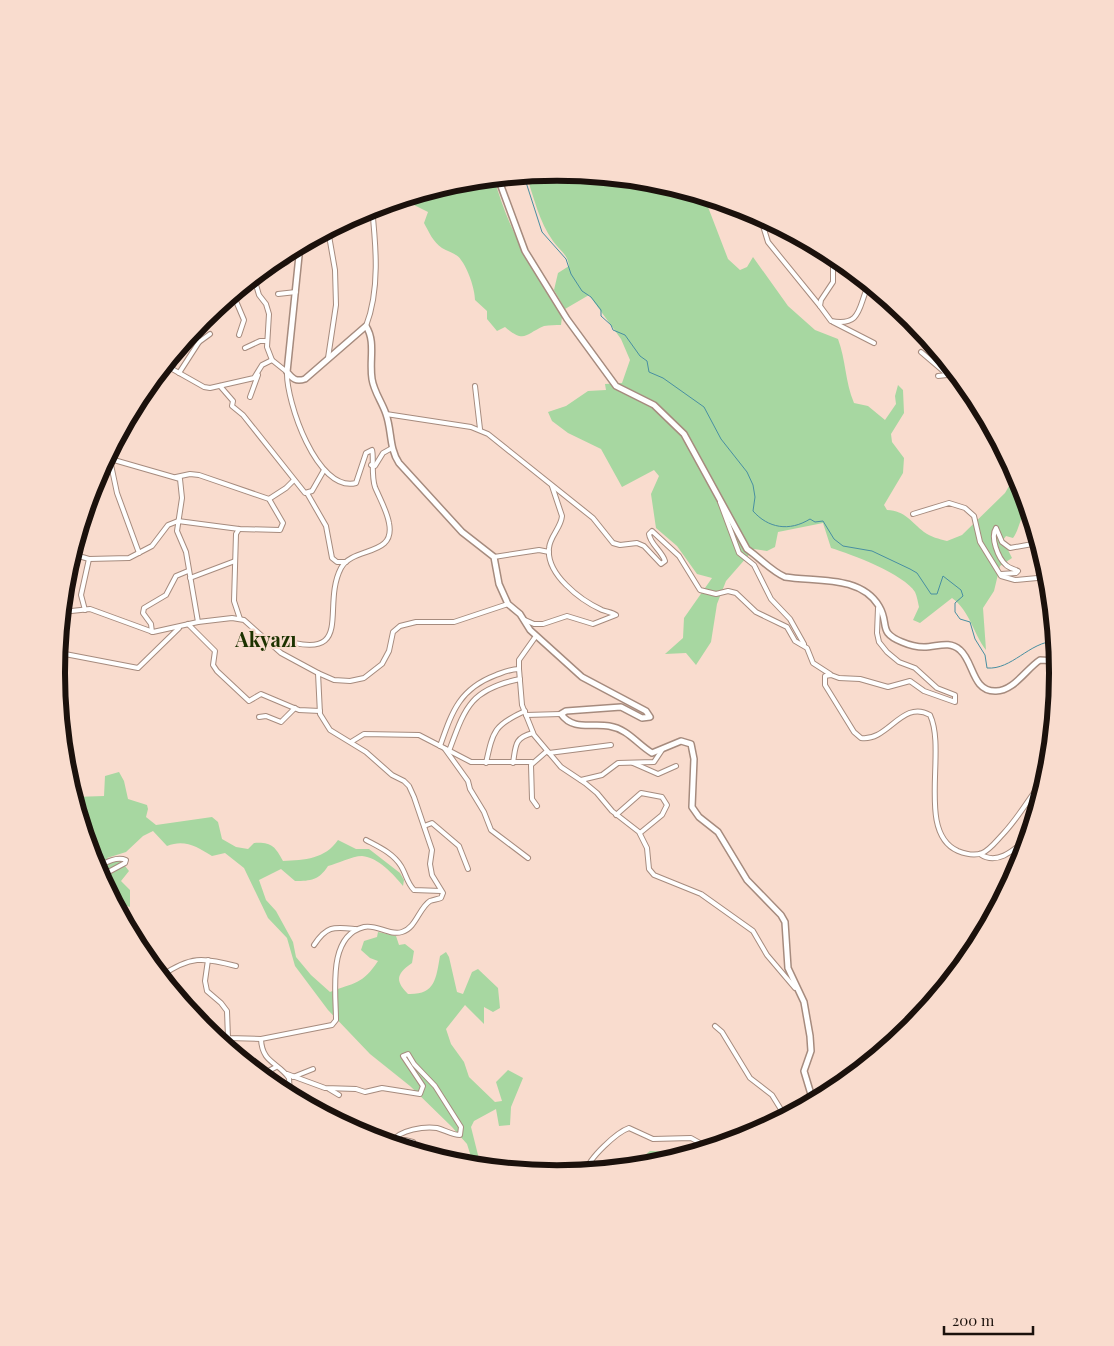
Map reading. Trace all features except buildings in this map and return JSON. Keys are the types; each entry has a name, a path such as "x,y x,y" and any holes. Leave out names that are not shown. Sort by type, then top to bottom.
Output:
{"main road":[{"path":"500,184 525,251 566,319 616,386 654,405 684,434 747,549 785,578 854,585 878,604 882,612 885,631 890,636 916,647 953,646 961,651 967,659 979,685 985,689 995,692 1011,686 1040,660 1049,661"},
{"path":"299,254 287,372 294,380 305,379 366,326 372,340 371,376 373,389 386,414 392,448 399,463 462,532 494,557 499,584 508,604 523,618 536,636 582,677 646,711 650,717 642,718 621,707 561,714"},
{"path":"561,714 575,724 591,727 608,725 619,729 628,733 652,753 681,741 691,744 694,759 692,807 699,817 718,832 746,880 781,915 787,934 788,968 802,995 811,1050 804,1076 811,1094"}],"street":[{"path":"366,326 371,312 377,260 373,217"},
{"path":"763,227 768,242 831,321 874,343"},
{"path":"328,358 336,305 335,270 329,237"},
{"path":"820,306 821,300 833,282 833,266"},
{"path":"255,284 269,314 267,347 272,360 287,372 294,412 324,470 338,482 348,485 356,483 366,453 369,450 374,454 371,466 372,476 389,522 390,532 383,546 342,565 336,582 335,614 327,638 321,643 308,645 298,645 276,638 270,640"},
{"path":"831,321 845,322 853,318 860,311 866,291"},
{"path":"278,294 296,292"},
{"path":"236,301 244,320 239,335"},
{"path":"179,373 199,342 210,334"},
{"path":"197,338 199,342"},
{"path":"245,348 260,341 267,341"},
{"path":"921,352 948,375"},
{"path":"250,397 262,365 272,360"},
{"path":"171,368 204,387 220,386 254,378 258,375"},
{"path":"938,376 948,375"},
{"path":"220,386 233,401 232,406 243,415 307,494 326,526 332,558 337,562 346,562"},
{"path":"475,386 480,429"},
{"path":"386,414 480,429 593,518 612,543 620,545 637,543 644,546 661,564 665,561 662,553 649,538 649,534 652,531 679,556 700,590 716,594 728,591 736,593 756,612 787,627 795,642 807,648"},
{"path":"371,466 375,466 383,453 392,448"},
{"path":"113,460 180,479 181,492 177,531 186,552 198,622"},
{"path":"110,468 116,493 139,553"},
{"path":"307,494 312,491 324,470"},
{"path":"79,556 89,559 129,558 152,546 168,525 178,521 239,529 280,530 283,523 269,499 199,475 190,474 176,477"},
{"path":"269,499 286,488 294,480"},
{"path":"523,618 534,624 543,624 567,616 593,624 616,615 600,609 564,584 550,565 549,552 552,533 561,521 562,516 552,485"},
{"path":"718,496 725,520 740,553 754,565 771,599 790,619 807,648 813,663 839,678 860,679 888,687 910,681 924,691 955,702 954,695 928,682 915,668 899,662 883,647 877,633 878,604"},
{"path":"913,514 949,503 966,508 974,516 980,542 1002,574 1009,579 1040,577"},
{"path":"1002,574 1016,573 1018,571 1007,566 999,555 994,541 994,531 996,528 1005,546 1016,548 1031,544"},
{"path":"239,529 236,534 235,561 237,563 234,601 240,619"},
{"path":"494,557 539,550 549,552"},
{"path":"85,610 81,595 89,559"},
{"path":"188,570 190,579 235,561"},
{"path":"152,632 152,624 143,613 144,608 166,595 176,576 188,570"},
{"path":"69,611 85,610 98,612 152,632 198,622 240,619 251,624 261,636 270,640 281,653 334,680 350,681 364,678 382,664 389,651 393,632 400,626 416,622 454,622 508,604"},
{"path":"188,624 215,651 213,665 249,701 261,694 295,708 320,711"},
{"path":"66,654 138,668 180,626"},
{"path":"536,636 520,660 519,669 525,713 533,733 561,767 597,793 616,815 640,833 646,848 649,869 654,875 701,894 753,931 767,955 802,995"},
{"path":"440,746 454,709 467,691 488,678 512,669 519,669"},
{"path":"314,945 321,933 336,927 358,930 373,927 395,933 403,932 411,926 430,901 441,898 443,893 432,875 430,864 432,850 414,797 404,781 392,775 379,762 351,742 330,730 320,711 318,673"},
{"path":"831,675 824,676 825,685 854,732 862,738 875,737 910,712 918,710 930,716 936,740 935,792 938,828 944,841 952,848 963,853 980,854 989,859 1008,854 1017,847"},
{"path":"447,750 472,699 500,684 520,679"},
{"path":"259,717 266,716 281,722 295,708"},
{"path":"486,763 491,741 499,725 525,713 561,714"},
{"path":"513,763 517,741 522,736 533,733"},
{"path":"351,742 364,734 419,735 471,762 486,763 532,762 548,752 611,745"},
{"path":"447,750 468,780 470,789 484,812 491,830 528,858"},
{"path":"581,780 602,775 618,763 654,762 662,750"},
{"path":"532,762 532,799 537,806"},
{"path":"630,762 658,774 676,766"},
{"path":"616,815 641,793 655,794 665,799 667,805 662,816 640,833"},
{"path":"980,854 996,844 1001,836 1015,823 1033,795"},
{"path":"424,826 432,824 459,846 468,869"},
{"path":"366,840 393,856 400,864 409,885 414,890 441,891"},
{"path":"103,864 121,859 126,860 107,872"},
{"path":"208,960 205,981 207,991 221,1003 226,1011 228,1038 261,1039 319,1029 332,1025 336,1020 335,994 340,950 345,939 358,930"},
{"path":"167,972 181,963 192,959 208,960 236,966"},
{"path":"715,1026 722,1032 750,1078 772,1095 782,1110"},
{"path":"261,1039 261,1049 276,1067 287,1074 327,1088 340,1095"},
{"path":"327,1088 356,1089 365,1092 382,1088 420,1094 423,1086 403,1056 408,1054 414,1064 435,1086 461,1127 462,1132 460,1135 437,1128 423,1129 406,1132 395,1137"},
{"path":"268,1071 276,1067"},
{"path":"293,1076 312,1069"},
{"path":"287,1074 290,1078 290,1086"},
{"path":"590,1164 594,1157 620,1132 630,1128 653,1140 691,1138 700,1143"}],"green space":[{"path":"528,182 589,182 621,185 653,190 704,204 708,207 728,259 740,270 747,267 753,257 788,306 815,330 838,339 854,403 868,406 885,420 896,404 895,396 898,385 903,390 904,413 891,434 892,442 904,458 903,473 884,505 887,510 899,512 927,534 947,541 962,535 1005,493 1011,483 1023,514 1013,538 1006,536 1003,540 1012,558 1000,566 994,591 983,608 986,650 963,609 952,598 920,623 913,620 919,607 915,592 909,585 889,572 831,548 823,523 778,532 775,547 767,551 754,549 726,581 717,604 711,642 696,665 686,653 665,654 683,638 684,618 712,578 697,574 677,546 656,528 651,494 659,476 654,470 622,487 601,449 568,433 552,421 548,412 566,406 588,391 606,390 605,384 622,383 630,360 621,339 589,295 565,309 554,290 558,273 569,266 568,262 565,255 548,234"},
{"path":"496,185 514,234 562,317 561,325 544,326 525,336 517,335 505,327 497,331 487,319 487,311 475,300 469,274 464,264 457,256 436,243 424,223 428,212 413,203 461,190"},
{"path":"119,772 124,781 128,799 147,805 146,817 156,825 212,817 218,822 222,839 236,847 248,849 254,843 269,844 275,848 283,861 307,859 321,855 338,840 356,849 369,849 400,873 404,880 403,886 380,863 362,856 328,866 318,877 310,880 295,881 281,869 259,880 266,900 276,911 293,942 296,957 311,975 330,992 357,982 372,969 378,961 370,958 361,950 364,941 377,937 378,932 396,936 399,945 405,944 414,951 412,963 400,974 399,978 401,985 408,994 424,992 433,984 440,956 446,952 449,957 457,992 463,994 472,972 478,969 498,988 500,1008 493,1012 484,1007 484,1024 465,1005 446,1029 451,1044 464,1062 469,1077 495,1102 502,1101 496,1082 508,1070 523,1078 511,1107 510,1125 499,1126 496,1109 474,1121 471,1127 479,1159 471,1158 467,1144 452,1127 410,1086 370,1054 328,1010 295,966 287,938 268,918 244,868 225,853 212,856 196,847 180,843 167,846 153,831 143,836 126,852 107,858 121,861 129,871 121,881 130,890 130,907 123,904 102,861 81,797 104,796 105,776"},
{"path":"650,1151 671,1151 653,1156 641,1158"},
{"path":"481,1159 512,1161 517,1163"}],"waterway":[{"path":"526,182 542,232 566,259 571,274 582,291 591,297 601,310 601,316 611,325 613,330 625,335 640,356 647,361 649,372 663,378 704,407 721,439 747,472 753,485 755,497 753,511 759,517 772,524 787,527 810,519 815,522 823,521 834,539 843,546 872,551 917,573 931,594 937,594 943,576 961,590 963,596 955,603 955,612 960,619 970,622 975,639 985,655 987,668 1005,665 1037,646 1048,643"}],"district":[{"name":"Akyazı","path":"266,640"}]}
